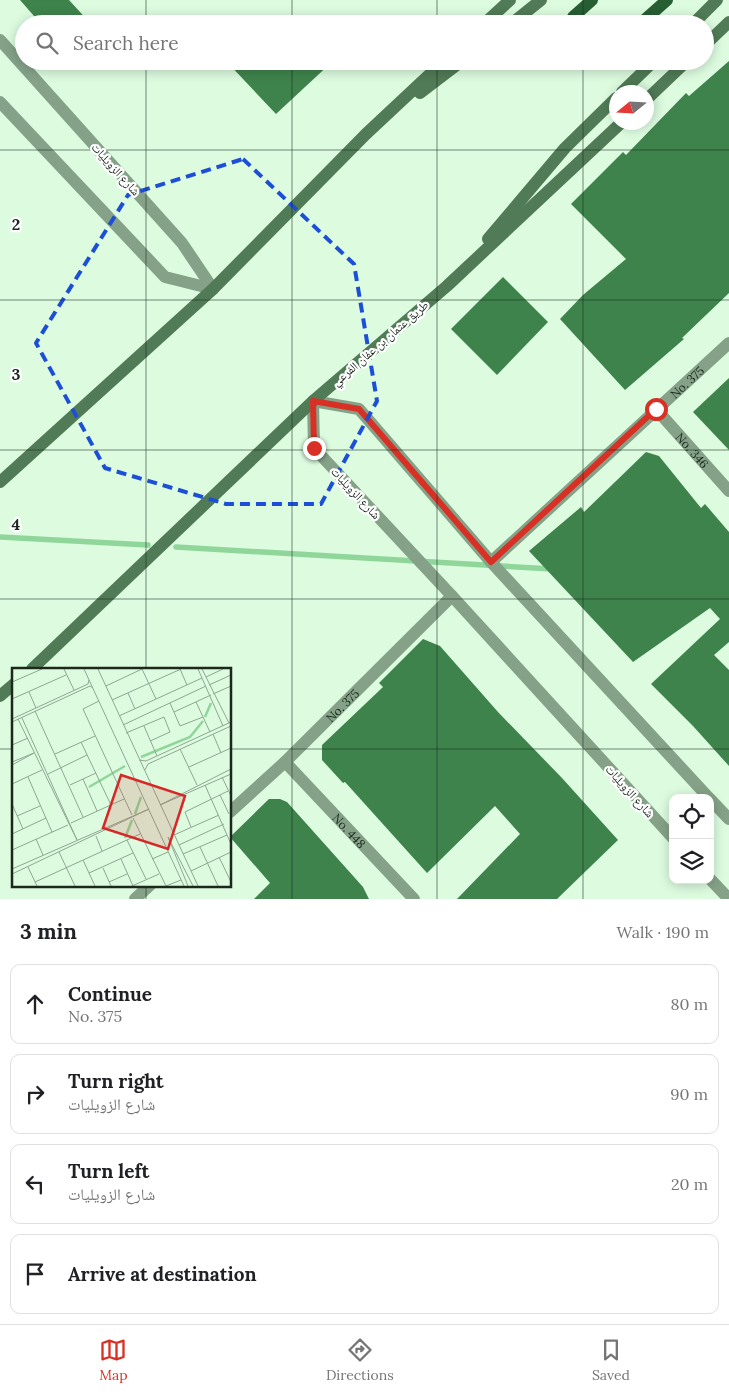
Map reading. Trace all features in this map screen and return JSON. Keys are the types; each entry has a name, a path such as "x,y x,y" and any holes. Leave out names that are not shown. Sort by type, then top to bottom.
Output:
{"main road":[{"path":"494,15 510,0"},
{"path":"522,15 541,0"},
{"path":"577,15 592,0"},
{"path":"650,15 666,0"},
{"path":"702,15 717,0"},
{"path":"714,36 729,22"},
{"path":"0,482 213,288 366,134 434,70"},
{"path":"366,134 450,70"},
{"path":"629,85 645,70"},
{"path":"654,92 678,70"},
{"path":"447,286 565,148 609,105"},
{"name":"طريق عثمان بن عفان الفرعي","path":"33,668 313,401 447,286 613,130"},
{"path":"0,696 12,686"}],"street":[{"name":"شارع الزويليات","path":"0,40 15,57"},
{"name":"شارع الزويليات","path":"27,70 182,243 213,288"},
{"path":"0,102 165,277 213,288"},
{"name":"No. 375","path":"491,562 729,343"},
{"name":"شارع الزويليات","path":"313,401 314,448 669,834"},
{"path":"313,401 359,409 491,562 706,794"},
{"name":"No. 346","path":"656,409 729,491"},
{"name":"No. 375","path":"231,811 285,762 452,596"},
{"name":"No. 448","path":"285,762 410,898"},
{"path":"714,802 729,819"},
{"path":"714,883 729,899"},
{"path":"135,899 149,886"}],"highlighted area":[{"path":"243,159 354,264 377,401 321,504 226,504 105,468 36,343 128,195"}],"building":[{"path":"20,0 69,0 83,15 33,15"},
{"path":"729,61 729,293 682,338 684,339 625,390 560,319 583,295 626,259 571,204 623,152 626,155 650,130 654,130 654,126 686,93 689,96"},
{"path":"234,70 323,70 276,114"},
{"path":"503,277 548,322 497,375 451,329"},
{"path":"729,378 729,450 693,412"},
{"path":"646,452 659,456 701,508 705,504 729,532 729,642 714,655 729,670 729,766 651,684 720,619 710,608 633,662 529,551 581,507 584,512"},
{"path":"423,639 440,646 498,712 562,778 618,840 557,899 457,899 520,834 495,806 427,873 345,782 343,783 322,760 322,745 383,687 379,683"},
{"path":"269,799 280,799 287,802 363,887 369,899 254,899 270,883 231,836"}],"waterway":[{"path":"0,537 148,545"},
{"path":"176,547 552,569"}],"route":[{"path":"314,448 313,401 359,409 491,562 656,409"}]}
